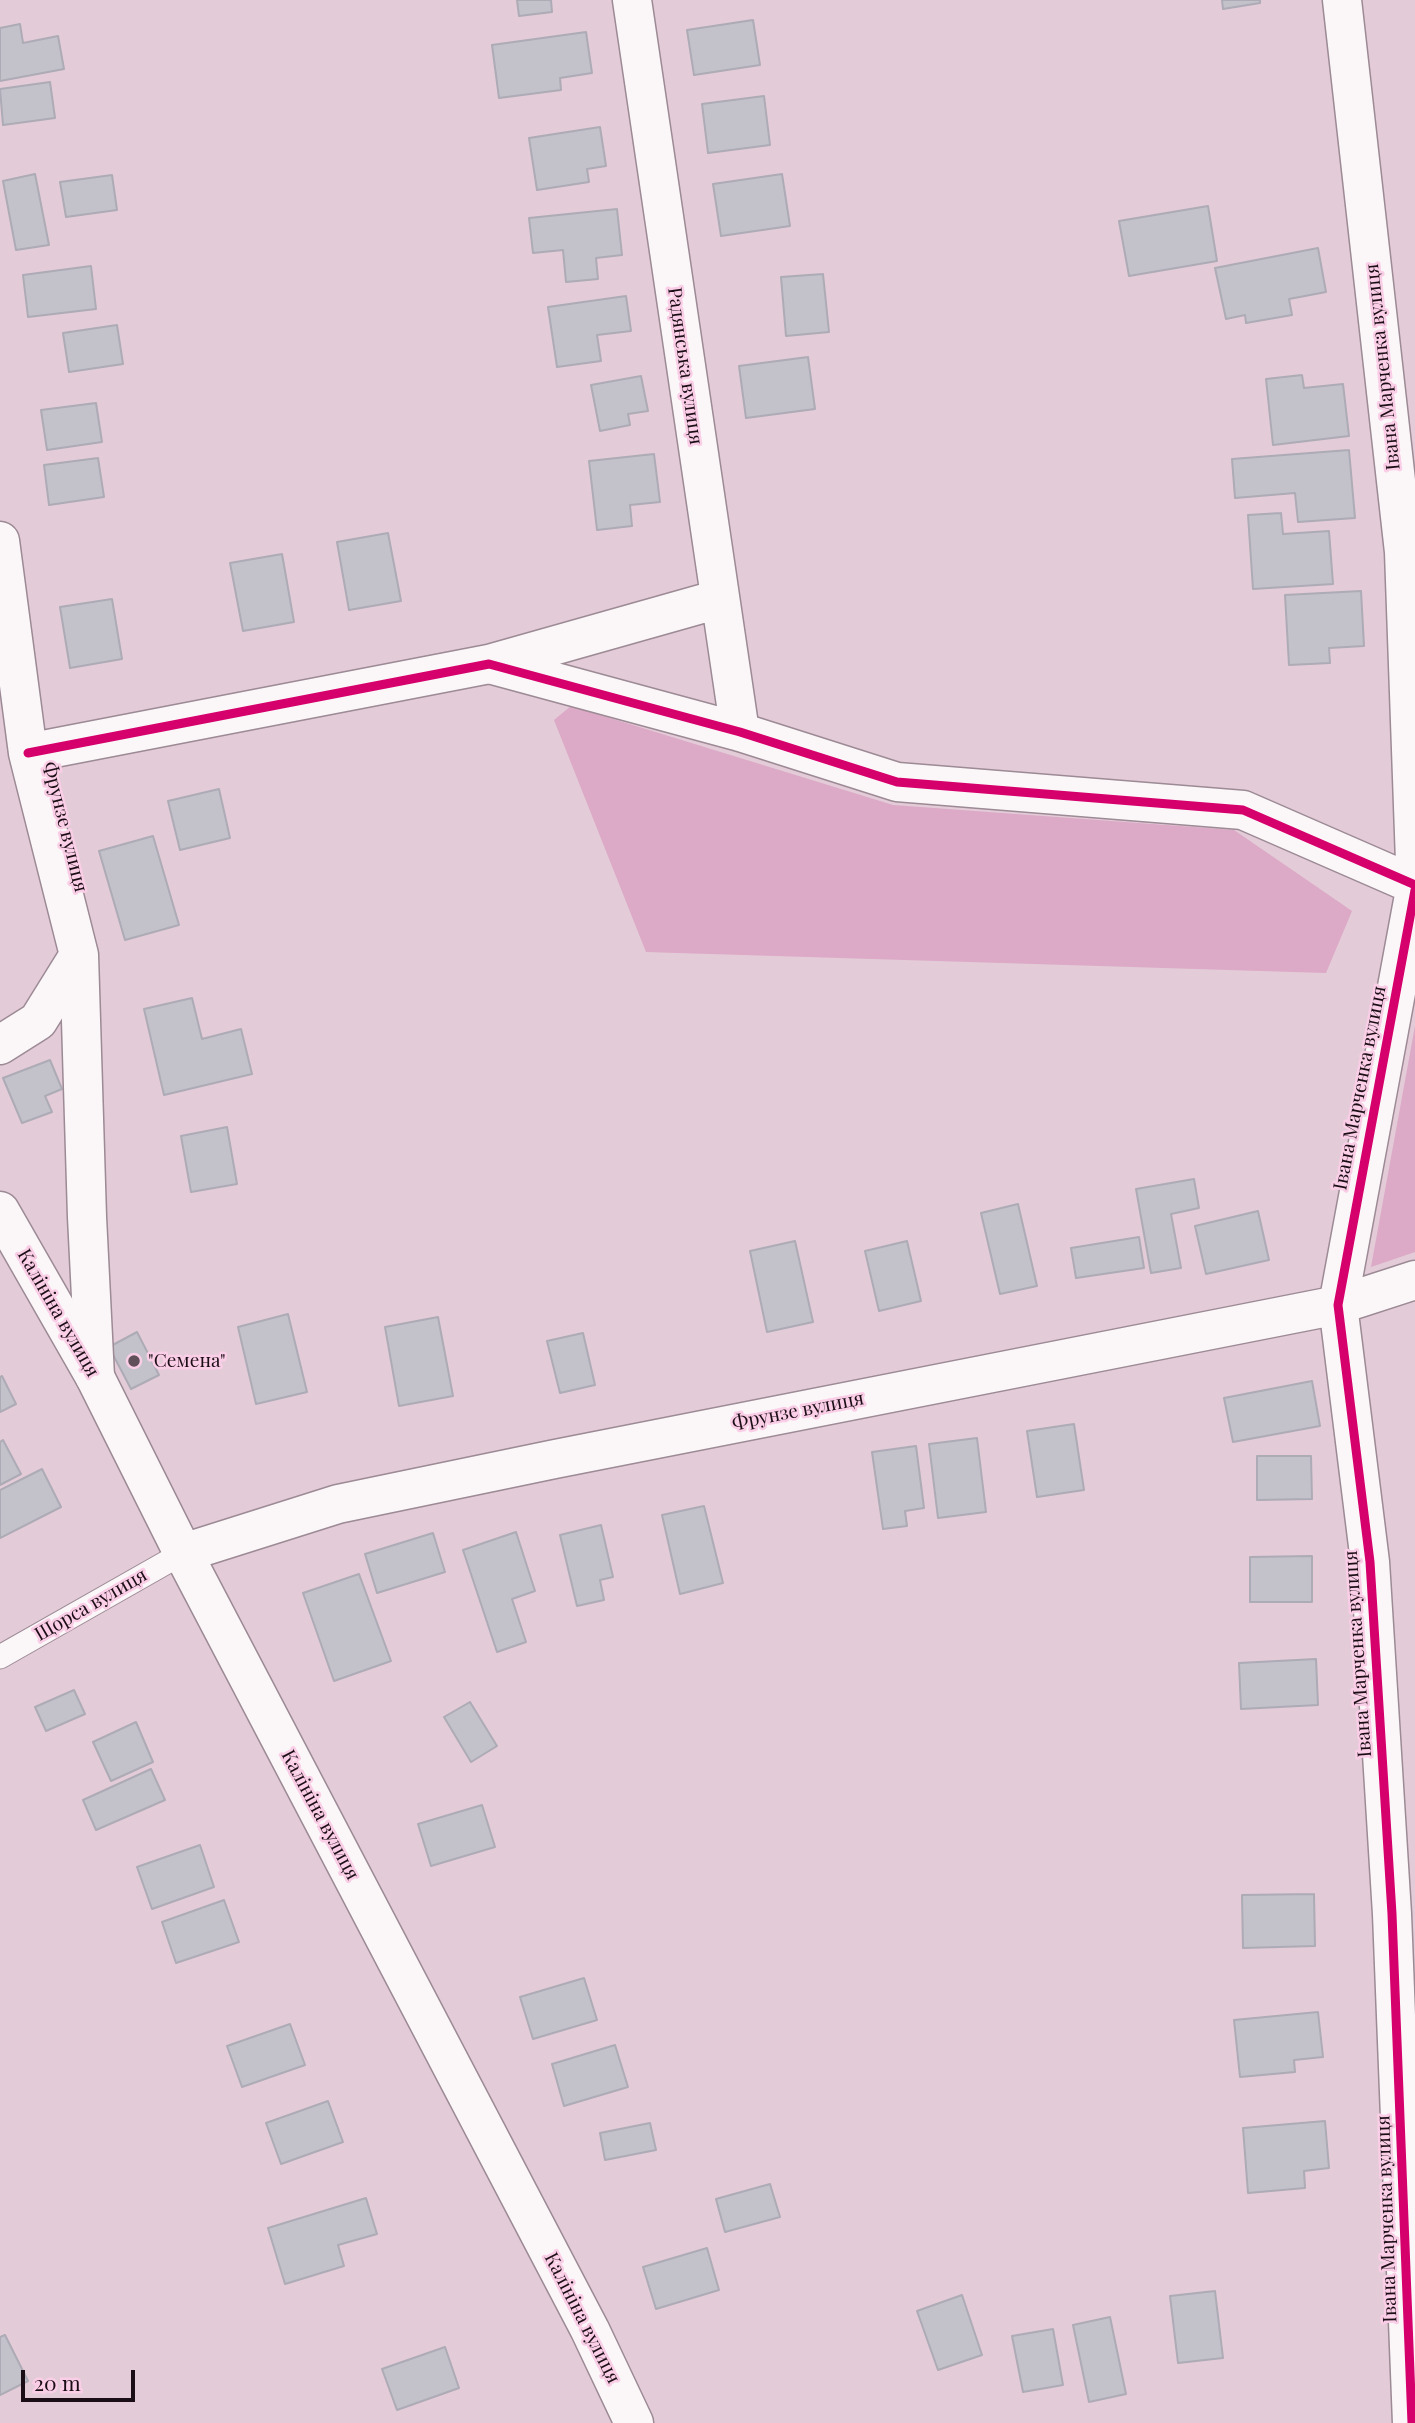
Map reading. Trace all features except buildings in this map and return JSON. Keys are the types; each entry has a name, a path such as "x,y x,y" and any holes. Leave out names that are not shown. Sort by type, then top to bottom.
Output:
{"street":[{"name":"Радянська вулиця","path":"632,0 740,732"},
{"name":"Івана Марченка вулиця","path":"1342,0 1404,552 1415,862"},
{"name":"Фрунзе вулиця","path":"0,541 28,753 79,955 95,1377"},
{"path":"28,753 489,664 719,599"},
{"path":"489,664 740,732 897,782 1243,810 1415,888"},
{"name":"Івана Марченка вулиця","path":"1412,2423 1392,1914 1370,1562 1338,1305 1415,888"},
{"path":"0,1045 38,1021 79,955"},
{"name":"Калініна вулиця","path":"0,1211 95,1377 183,1553 590,2330 634,2423"},
{"name":"Фрунзе вулиця","path":"183,1553 351,1501 1338,1305 1415,1280"}],"lane":[{"name":"Щорса вулиця","path":"0,1657 183,1553"}],"shaded area":[{"path":"571,706 893,805 1234,830 1352,911 1326,973 646,952 554,720"},
{"path":"1415,1026 1415,1252 1371,1267"}],"cycle path":[{"path":"28,753 489,664 740,732 897,782 1243,810 1415,885"},
{"path":"1412,2423 1392,1914 1370,1562 1338,1305 1415,890"}],"place":[{"name":"\"Семена\"","path":"134,1361"}]}
